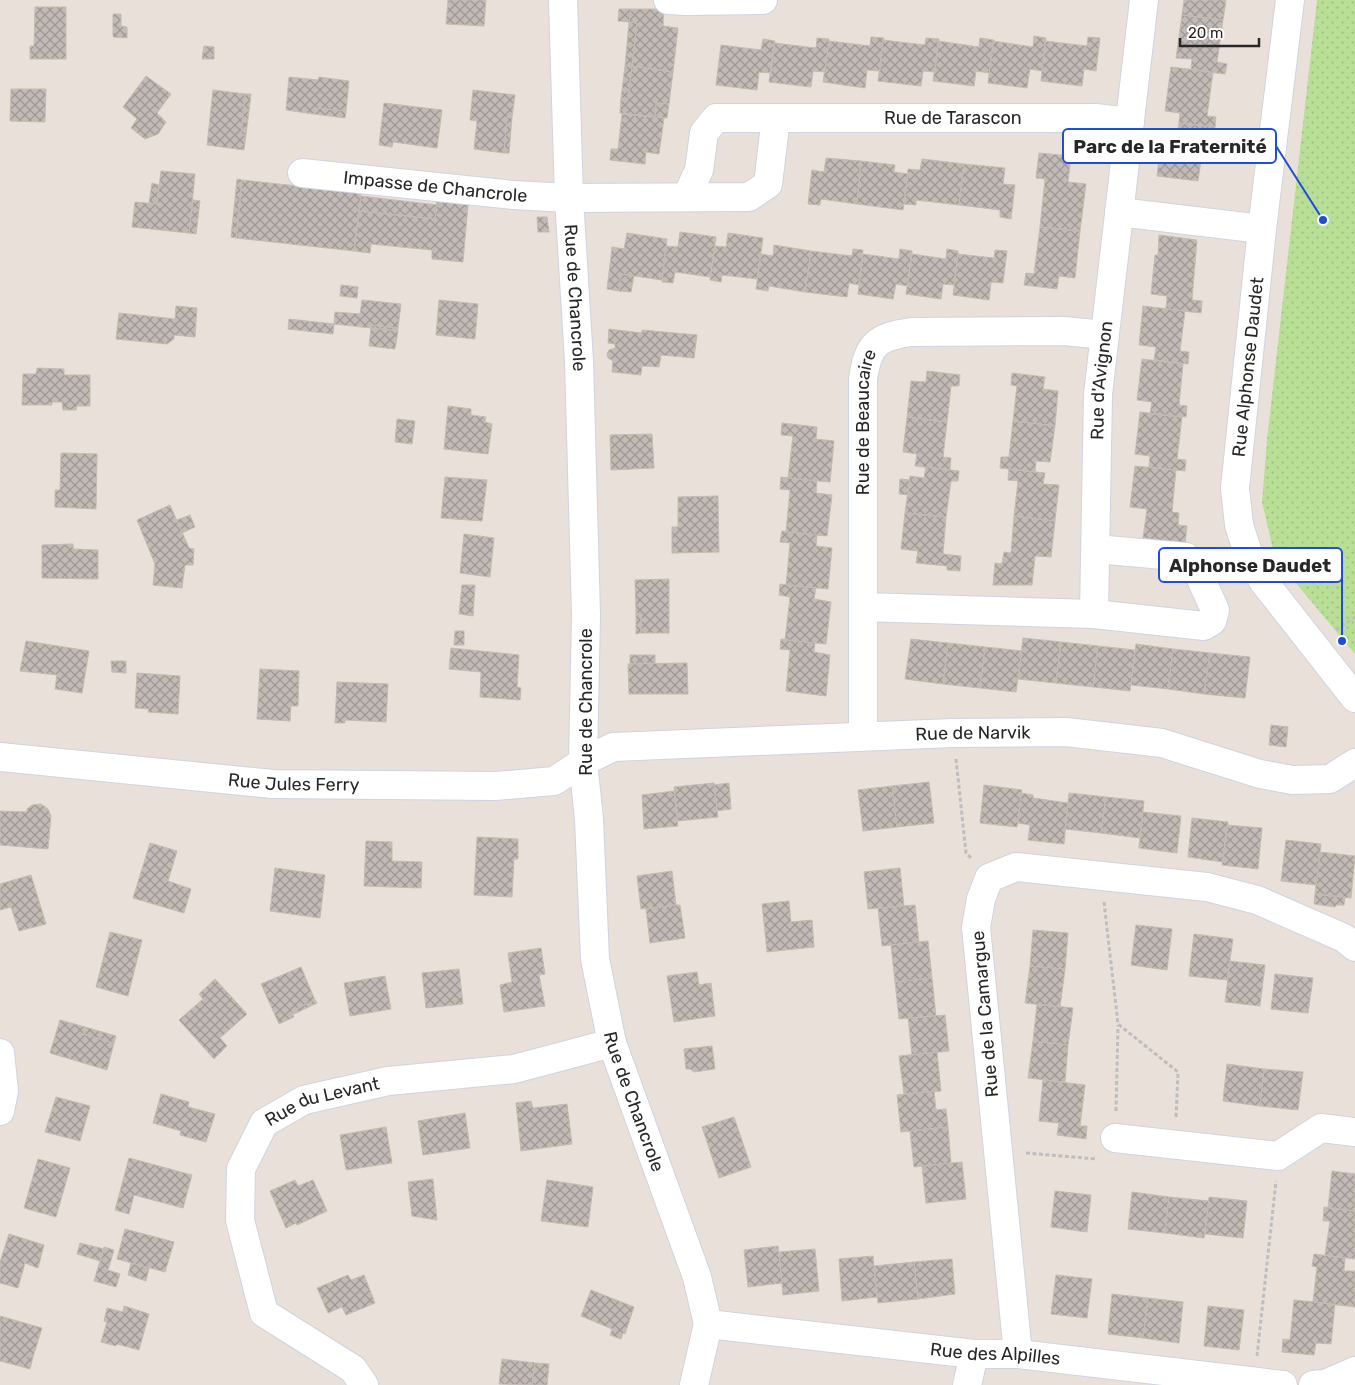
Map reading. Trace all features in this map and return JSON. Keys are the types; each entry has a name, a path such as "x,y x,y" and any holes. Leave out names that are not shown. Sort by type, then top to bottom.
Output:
{"street":[{"name":"Rue de Chancrole","path":"563,0 569,198 579,360 586,615 582,762 589,819 596,959 612,1043 697,1277 708,1324 694,1385"},
{"path":"668,0 763,0"},
{"name":"Rue d'Avignon","path":"1094,614 1098,394 1144,0"},
{"name":"Rue Alphonse Daudet","path":"1290,0 1262,229 1235,488 1239,525 1250,556 1263,580 1355,698"},
{"name":"Rue de Tarascon","path":"687,196 699,170 704,133 716,118 1096,118 1130,122"},
{"path":"569,198 749,197 768,184 776,118"},
{"name":"Impasse de Chancrole","path":"302,173 513,195 569,198"},
{"path":"1119,212 1262,229"},
{"name":"Rue de Beaucaire","path":"863,736 863,379 865,362 872,349 880,340 891,335 912,332 1064,331 1105,336"},
{"path":"863,607 1094,614 1204,626 1212,622 1215,610 1196,568 1186,557 1096,549"},
{"name":"Rue de Narvik","path":"582,762 613,747 953,733 1066,732 1162,743 1260,774 1292,780 1330,779 1355,763"},
{"name":"Rue Jules Ferry","path":"0,756 273,784 496,786 554,781 582,762"},
{"path":"989,878 1016,867 1207,887 1258,900 1344,938 1355,947"},
{"name":"Rue de la Camargue","path":"989,878 981,899 976,927 1018,1354"},
{"name":"Rue du Levant","path":"364,1385 354,1369 264,1313 240,1220 241,1169 264,1123 304,1100 388,1081 514,1069 612,1043"},
{"path":"0,1053 4,1091 0,1111"},
{"path":"1115,1138 1278,1156 1321,1128 1355,1132"},
{"name":"Rue des Alpilles","path":"708,1324 974,1354 1018,1354 1187,1380 1283,1385"},
{"path":"967,1385 974,1354"},
{"path":"1313,1385 1325,1384 1355,1371"}],"path":[{"path":"953,733 966,853 989,878"},
{"path":"998,1150 1108,1160 1115,1138 1118,1024 1101,876"},
{"path":"1118,1024 1178,1072 1176,1144"},
{"path":"1254,1382 1278,1156"}],"green space":[{"path":"1317,0 1355,0 1355,654 1275,558 1262,502 1267,440"}],"building":[{"path":"448,0 486,0 484,26 446,24"},
{"path":"1184,0 1226,0 1223,20 1182,15"},
{"path":"35,7 66,7 66,59 30,59 30,46 34,46"},
{"path":"619,9 631,9 629,22 618,21"},
{"path":"631,9 664,9 663,26 678,28 673,72 632,66 637,23 629,22"},
{"path":"113,14 121,14 121,26 127,27 127,38 113,37"},
{"path":"1182,15 1223,20 1217,62 1227,64 1225,74 1191,70 1192,59 1176,58"},
{"path":"629,22 637,23 632,66 625,66"},
{"path":"1034,36 1046,38 1042,71 1030,69 1027,88 988,83 993,41 1033,47"},
{"path":"871,37 884,38 880,71 867,70 865,88 823,82 829,41 870,46"},
{"path":"1088,37 1100,38 1096,71 1084,69 1082,86 1041,81 1045,41 1087,46"},
{"path":"817,38 829,39 829,41 825,72 813,71 811,87 769,82 774,43 816,48"},
{"path":"926,38 939,39 935,72 923,71 921,86 878,81 883,40 925,45"},
{"path":"980,38 994,40 989,73 976,71 974,86 933,81 938,41 979,47"},
{"path":"763,39 775,41 771,73 759,72 757,90 716,85 721,45 761,50"},
{"path":"204,46 214,47 214,59 202,59"},
{"path":"625,66 632,66 628,99 621,98"},
{"path":"632,66 673,72 669,104 656,103 655,117 620,113 621,98 628,99"},
{"path":"1171,67 1213,72 1207,116 1216,117 1215,127 1179,123 1180,113 1165,111"},
{"path":"146,76 171,94 157,113 166,122 158,134 145,139 131,128 137,119 123,107"},
{"path":"289,77 318,80 319,77 349,81 346,111 315,108 314,114 286,110"},
{"path":"11,89 46,89 45,122 10,121"},
{"path":"213,90 245,94 241,135 246,135 244,150 207,145"},
{"path":"473,90 515,95 512,117 507,117 504,153 474,149 477,121 470,120"},
{"path":"245,94 251,94 246,135 241,135"},
{"path":"384,103 442,110 437,148 393,142 392,147 379,145"},
{"path":"656,103 669,104 667,118 655,117"},
{"path":"315,108 346,111 345,118 314,114"},
{"path":"622,114 664,118 659,154 646,152 645,164 610,160 611,149 618,149"},
{"path":"507,117 512,117 509,153 504,153"},
{"path":"1179,123 1215,127 1213,141 1204,140 1198,181 1157,176 1162,135 1177,136"},
{"path":"1039,153 1071,156 1068,182 1086,184 1080,231 1040,227 1045,179 1036,178"},
{"path":"826,158 861,161 857,204 821,199 820,205 808,204 812,170 824,172"},
{"path":"922,159 964,164 959,205 916,200 916,205 904,204 908,169 920,170"},
{"path":"861,161 895,165 894,172 908,174 903,210 857,204"},
{"path":"964,164 1005,168 1003,184 1015,185 1011,219 1000,217 1000,210 959,205"},
{"path":"161,171 195,174 189,233 132,227 135,202 157,204"},
{"path":"237,179 242,180 236,238 231,237"},
{"path":"242,180 361,193 354,251 236,238"},
{"path":"152,183 159,185 157,204 149,203"},
{"path":"361,196 437,205 435,219 359,211"},
{"path":"193,200 200,201 196,234 189,233"},
{"path":"437,201 468,205 463,262 432,259 432,250 371,244 370,253 354,251 359,211 435,219"},
{"path":"537,217 547,217 549,232 538,232"},
{"path":"1040,227 1080,231 1075,278 1059,276 1057,289 1024,285 1026,273 1034,274"},
{"path":"680,232 716,237 710,277 675,272 673,283 662,282 666,246 678,247"},
{"path":"627,233 667,239 662,280 621,274 619,291 607,289 612,247 624,249"},
{"path":"728,233 763,238 757,279 722,275 721,282 710,280 715,246 726,247"},
{"path":"1159,235 1197,240 1192,300 1202,301 1201,313 1166,309 1167,296 1151,294 1155,255 1158,255"},
{"path":"774,245 811,251 805,292 769,286 768,291 756,289 761,254 773,256"},
{"path":"853,249 863,250 859,285 849,283 847,297 805,292 811,251 852,256"},
{"path":"900,249 912,251 907,286 896,284 893,299 858,294 863,254 899,259"},
{"path":"947,249 958,251 954,285 943,284 941,299 906,294 912,254 946,259"},
{"path":"995,250 1007,251 1003,283 991,282 989,300 953,295 958,254 994,258"},
{"path":"621,274 634,276 631,292 619,291"},
{"path":"341,285 358,287 357,298 340,296"},
{"path":"362,300 401,304 398,328 371,325 371,328 334,324 335,312 360,314"},
{"path":"439,300 478,304 475,339 436,335"},
{"path":"176,306 197,308 195,337 174,335 174,339 167,344 116,339 119,313 175,319"},
{"path":"1143,306 1185,311 1180,351 1189,352 1188,364 1154,360 1156,347 1139,345"},
{"path":"289,319 334,324 333,334 288,329"},
{"path":"371,325 398,328 398,331 371,328"},
{"path":"371,328 398,331 395,349 369,346"},
{"path":"609,329 642,333 642,330 697,335 694,358 661,355 659,367 642,366 641,375 612,372 613,361 608,358 607,354 609,350 615,348 615,344 608,343"},
{"path":"1142,359 1183,364 1179,405 1187,406 1186,417 1150,414 1152,402 1137,400"},
{"path":"37,368 64,369 64,375 90,375 90,406 77,406 76,410 63,410 62,402 52,402 52,405 22,405 23,374 36,374"},
{"path":"927,371 960,375 959,386 951,386 947,422 907,417 911,381 926,382"},
{"path":"1012,373 1045,377 1043,389 1058,391 1055,426 1013,421 1017,386 1011,385"},
{"path":"448,406 471,409 471,415 486,417 485,422 492,424 488,454 444,449"},
{"path":"1140,412 1182,417 1177,459 1186,460 1185,471 1149,467 1150,456 1135,454"},
{"path":"907,417 947,422 943,457 951,458 950,470 915,466 917,454 903,452"},
{"path":"397,419 415,421 412,444 395,442"},
{"path":"1013,421 1055,426 1050,462 1036,461 1035,472 1000,468 1001,457 1009,457"},
{"path":"782,423 817,427 816,439 834,441 830,482 788,478 793,436 781,435"},
{"path":"652,434 654,468 611,470 610,435"},
{"path":"61,453 97,454 96,509 55,507 55,490 60,490"},
{"path":"1135,466 1176,470 1172,512 1179,513 1178,525 1187,526 1185,544 1143,538 1147,509 1130,507"},
{"path":"926,467 959,471 958,481 951,481 946,517 905,513 910,476 924,478"},
{"path":"1009,469 1045,473 1043,484 1059,485 1055,521 1014,516 1018,481 1008,480"},
{"path":"445,477 487,480 482,521 441,518"},
{"path":"781,477 817,481 816,493 832,495 827,536 786,532 790,490 780,489"},
{"path":"900,479 910,480 908,495 899,494"},
{"path":"718,496 719,552 672,553 672,527 678,527 678,497"},
{"path":"170,505 189,548 194,549 193,565 185,565 182,588 153,585 155,564 137,520"},
{"path":"905,513 946,517 943,554 961,556 960,571 947,570 947,566 916,563 918,551 901,549"},
{"path":"190,515 195,527 182,533 177,520"},
{"path":"1014,516 1055,521 1051,557 1035,556 1032,585 993,585 995,563 1002,564 1004,552 1011,553"},
{"path":"782,531 817,535 816,546 832,548 828,589 786,585 790,543 780,542"},
{"path":"464,534 494,538 490,577 460,573"},
{"path":"73,544 73,549 98,550 98,579 42,578 42,545"},
{"path":"669,579 669,633 641,633 641,614 636,613 635,580"},
{"path":"780,584 816,588 814,599 831,602 826,644 785,640 790,597 779,595"},
{"path":"462,585 475,585 473,616 459,614"},
{"path":"636,613 641,614 641,633 636,634"},
{"path":"455,631 464,631 464,645 454,645"},
{"path":"1023,638 1061,642 1056,683 1018,679"},
{"path":"781,639 815,643 814,652 830,655 826,696 786,691 790,650 780,649"},
{"path":"911,639 948,643 943,684 905,679"},
{"path":"26,641 89,651 82,693 55,689 57,675 20,671"},
{"path":"1061,642 1098,646 1093,687 1056,683"},
{"path":"948,643 985,647 980,688 943,684"},
{"path":"1136,644 1173,649 1168,689 1131,685"},
{"path":"1098,646 1135,650 1130,691 1093,687"},
{"path":"985,647 1022,651 1016,692 980,688"},
{"path":"451,648 519,655 517,687 521,688 520,700 480,697 481,672 449,669"},
{"path":"1173,649 1210,653 1204,694 1168,689"},
{"path":"1210,653 1250,657 1245,698 1204,694"},
{"path":"630,655 655,655 655,663 630,664"},
{"path":"111,661 126,661 126,673 112,672"},
{"path":"687,663 688,694 629,694 628,664"},
{"path":"260,669 299,671 298,706 291,706 290,721 257,719"},
{"path":"137,673 180,676 178,714 148,712 149,709 135,708"},
{"path":"337,682 388,684 386,722 345,720 345,723 335,723"},
{"path":"1271,725 1288,727 1286,747 1269,745"},
{"path":"929,782 934,823 897,827 892,786"},
{"path":"714,783 718,817 678,821 674,787"},
{"path":"729,783 731,809 717,811 714,785"},
{"path":"984,785 1022,790 1017,827 980,823"},
{"path":"892,786 897,827 863,831 858,790"},
{"path":"674,791 678,826 644,829 642,795"},
{"path":"1021,793 1033,795 1033,798 1068,803 1064,844 1028,840 1030,825 1018,823"},
{"path":"1069,793 1106,797 1101,833 1065,829"},
{"path":"1106,797 1144,801 1140,838 1101,833"},
{"path":"41,804 48,809 51,816 48,849 0,845 0,811 27,812 27,809 32,805"},
{"path":"1143,812 1181,816 1177,853 1139,848"},
{"path":"1192,818 1228,822 1223,862 1188,857"},
{"path":"1227,825 1262,828 1258,869 1222,865"},
{"path":"477,837 518,839 518,859 514,859 512,897 474,895"},
{"path":"1286,840 1321,844 1316,885 1281,881"},
{"path":"366,841 392,842 392,861 422,862 421,888 364,886"},
{"path":"150,843 177,851 168,881 191,889 184,913 133,898"},
{"path":"1320,852 1355,856 1351,898 1315,894"},
{"path":"275,868 325,875 320,918 270,911"},
{"path":"900,868 904,906 868,909 864,872"},
{"path":"672,871 676,905 641,909 637,876"},
{"path":"31,875 46,924 19,931 11,907 0,910 0,884"},
{"path":"1315,894 1345,897 1344,905 1336,905 1335,907 1314,904"},
{"path":"789,901 791,922 812,920 814,947 767,952 762,904"},
{"path":"680,905 685,938 650,943 646,909"},
{"path":"915,905 919,942 882,946 878,908"},
{"path":"1136,925 1172,929 1167,970 1131,965"},
{"path":"1033,930 1068,933 1065,969 1030,966"},
{"path":"110,932 142,940 128,996 96,987"},
{"path":"1194,934 1233,939 1227,980 1189,976"},
{"path":"928,941 932,978 895,982 891,945"},
{"path":"541,948 545,974 539,975 545,1006 504,1012 500,985 512,982 508,953"},
{"path":"1230,961 1265,965 1260,1006 1225,1002"},
{"path":"1030,966 1065,969 1060,1007 1025,1003"},
{"path":"301,967 315,1000 292,1011 294,1017 279,1024 261,984"},
{"path":"459,969 463,1004 426,1008 422,973"},
{"path":"697,972 699,985 711,983 715,1016 674,1022 667,976"},
{"path":"1275,974 1313,978 1308,1013 1271,1009"},
{"path":"385,976 391,1009 350,1016 344,983"},
{"path":"932,978 936,1016 899,1019 895,982"},
{"path":"215,979 247,1014 220,1038 227,1046 214,1059 179,1020 203,999 199,994"},
{"path":"315,1000 317,1003 294,1014 292,1011"},
{"path":"1037,1004 1073,1008 1068,1045 1033,1041"},
{"path":"945,1015 949,1051 912,1055 908,1018"},
{"path":"60,1020 85,1027 83,1034 114,1043 107,1070 50,1053"},
{"path":"85,1027 116,1036 114,1043 83,1034"},
{"path":"1033,1041 1068,1045 1065,1082 1028,1078"},
{"path":"712,1046 715,1069 694,1072 686,1069 684,1049"},
{"path":"937,1052 941,1091 904,1094 899,1056"},
{"path":"1227,1064 1264,1069 1260,1106 1223,1101"},
{"path":"1264,1069 1303,1072 1298,1110 1260,1106"},
{"path":"1043,1080 1085,1085 1080,1126 1087,1126 1086,1139 1057,1135 1059,1123 1039,1121"},
{"path":"934,1091 936,1110 946,1109 948,1127 901,1132 897,1095"},
{"path":"161,1094 189,1102 188,1107 215,1114 206,1142 180,1135 181,1131 153,1123"},
{"path":"56,1097 90,1106 80,1141 45,1132"},
{"path":"531,1101 533,1108 567,1104 572,1144 521,1151 516,1103"},
{"path":"465,1113 470,1148 423,1155 418,1121"},
{"path":"734,1117 751,1167 719,1178 702,1127"},
{"path":"386,1127 392,1163 346,1170 340,1135"},
{"path":"948,1127 951,1163 914,1167 910,1131"},
{"path":"129,1158 192,1175 183,1208 134,1195 129,1214 115,1210"},
{"path":"38,1159 70,1168 56,1217 24,1208"},
{"path":"962,1162 966,1199 926,1203 922,1166"},
{"path":"1332,1171 1355,1174 1355,1211 1328,1208"},
{"path":"433,1179 437,1220 412,1216 408,1182"},
{"path":"295,1180 298,1186 313,1180 327,1211 286,1228 270,1191"},
{"path":"547,1180 593,1187 588,1227 541,1221"},
{"path":"1055,1191 1091,1195 1087,1232 1051,1227"},
{"path":"1132,1192 1169,1197 1165,1233 1128,1229"},
{"path":"1169,1197 1209,1201 1204,1238 1165,1233"},
{"path":"1209,1197 1247,1201 1243,1238 1205,1234"},
{"path":"1324,1207 1355,1211 1355,1259 1325,1255 1330,1221 1323,1221"},
{"path":"125,1229 174,1242 165,1272 117,1259"},
{"path":"9,1234 44,1245 38,1268 25,1263 18,1288 0,1283 0,1262"},
{"path":"80,1243 104,1249 100,1261 77,1254"},
{"path":"778,1246 782,1283 748,1287 744,1250"},
{"path":"104,1247 114,1250 108,1270 120,1274 116,1287 94,1281"},
{"path":"815,1249 819,1291 783,1295 779,1252"},
{"path":"1314,1254 1345,1258 1344,1271 1355,1271 1355,1307 1313,1302 1317,1267 1312,1266"},
{"path":"873,1256 877,1297 842,1301 839,1259"},
{"path":"952,1259 955,1294 918,1299 914,1262"},
{"path":"914,1262 918,1299 878,1303 874,1266"},
{"path":"131,1263 149,1268 146,1281 128,1275"},
{"path":"348,1275 351,1280 364,1275 375,1303 346,1315 342,1307 328,1313 317,1288"},
{"path":"1056,1275 1092,1279 1087,1318 1051,1314"},
{"path":"591,1290 634,1307 625,1334 623,1333 621,1339 610,1335 612,1329 581,1316"},
{"path":"1112,1294 1148,1298 1143,1338 1108,1334"},
{"path":"1148,1298 1183,1302 1179,1343 1143,1338"},
{"path":"1294,1300 1335,1304 1331,1344 1316,1343 1314,1355 1282,1352 1283,1339 1290,1340"},
{"path":"124,1306 149,1314 139,1350 101,1342 107,1322 104,1321 107,1308 123,1312"},
{"path":"1208,1306 1244,1310 1239,1350 1204,1346"},
{"path":"0,1316 42,1328 33,1357 27,1355 23,1367 0,1361"},
{"path":"27,1355 33,1357 30,1369 23,1367"},
{"path":"502,1359 535,1363 532,1385 499,1384"},
{"path":"535,1363 549,1364 547,1385 532,1385"}],"place":[{"name":"Parc de la Fraternité","path":"1323,220"},
{"name":"Alphonse Daudet","path":"1342,641"}]}
